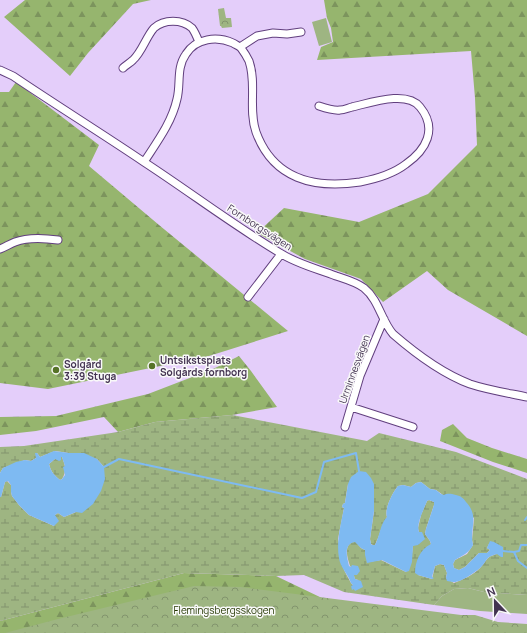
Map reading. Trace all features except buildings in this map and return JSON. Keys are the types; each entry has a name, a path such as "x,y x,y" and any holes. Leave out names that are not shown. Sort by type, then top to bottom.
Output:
{"street":[{"path":"123,68 134,60 154,28 165,22 181,22 188,26 193,30 199,42"},
{"path":"240,47 257,36 273,33 287,34 301,32"},
{"path":"144,162 169,123 178,98 180,67 186,53 199,42 215,39 221,39 240,47 247,56 252,73 252,110 256,131 266,152 278,166 293,176 314,183 326,184 351,183 380,177 403,167 410,162 423,149 427,141 429,125 427,119 419,105 414,102 397,98 340,110 319,106"},
{"name":"Fornborgsvägen","path":"0,70 12,76 144,162 281,254 303,264 352,282 363,288 375,301 388,328 393,334 437,368 471,384 527,397"},
{"path":"0,249 25,240 58,240"},
{"path":"248,297 281,254"},
{"name":"Urminnesvägen","path":"345,427 360,376 384,319"},
{"path":"351,406 413,427"}],"green space":[{"path":"25,0 151,0 133,4 88,53 70,76 4,17"},
{"path":"324,0 527,0 527,336 448,290 427,271 383,302 361,279 305,259 257,233 284,208 359,222 428,194 477,145 471,51 317,60 321,47 333,42"},
{"path":"224,8 226,18 231,18 232,27 222,28 220,26 218,9"},
{"path":"326,18 332,42 319,46 312,22"},
{"path":"16,82 99,145 89,166 288,331 209,356 48,389 0,383 0,92 9,92"},
{"path":"239,356 277,407 232,415 155,422 118,432 104,417 36,431 0,435 0,417 56,416 148,394 213,369"},
{"path":"232,415 367,441 379,433 456,452 527,479 527,595 484,592 468,588 454,589 442,596 434,605 344,592 304,575 276,576 184,573 0,621 0,497 5,482 7,481 11,485 12,496 29,515 54,526 55,515 58,513 64,517 76,512 82,512 104,467 97,459 55,451 40,457 37,453 36,458 31,461 25,460 3,468 0,473 0,447 24,446 118,432 155,422","holes":["421,482 430,489 436,490 474,518 473,545 467,554 455,560 453,564 454,568 459,570 465,567 479,553 487,553 490,550 487,548 489,544 497,554 488,558 474,573 454,583 446,578 447,573 444,565 440,564 435,566 432,579 418,575 431,544 425,534 434,505 434,502 429,500 427,501 421,515 418,528 419,532 413,546 411,562 406,572 381,560 368,562 365,550 355,541 349,545 347,548 348,559 355,579 358,580 355,590 344,570 338,539 344,508 342,507 345,503 348,484 374,511 370,539 371,544 373,545 375,545 387,517 386,514 390,501 398,486 403,485 411,487 416,483"]},
{"path":"453,424 467,438 527,459 527,473 493,462 440,441 442,430"},
{"path":"62,457 65,471 64,476 60,480 53,473 49,464 55,459"},
{"name":"Flemingsbergsskogen","path":"184,573 276,576 395,633 0,633 0,621"},
{"name":"Flemingsbergsskogen","path":"194,586 241,587 461,615 475,615 498,622 527,624 527,633 5,633"},
{"path":"468,588 484,592 527,595 527,614 480,611 434,605 442,596 454,589"}],"water":[{"path":"54,451 84,453 97,459 104,467 105,479 101,491 93,504 82,513 76,512 64,517 58,513 55,515 59,521 54,526 29,515 12,496 11,485 8,481 5,482 0,497 0,473 3,468 16,462 25,460 31,461 36,458 35,453 37,453 40,457","holes":["62,457 65,466 63,467 65,475 60,480 53,473 49,464 55,459 59,461 61,460"]},
{"path":"359,471 366,472 374,484 374,511 370,539 372,545 375,545 377,542 383,523 387,517 386,514 390,501 398,486 403,485 411,487 416,483 421,482 430,489 436,490 441,494 458,495 464,499 470,507 473,518 473,545 468,552 455,560 453,564 454,568 459,570 465,567 479,553 487,553 490,550 487,548 490,541 503,547 503,557 497,554 490,556 476,572 456,582 447,581 447,573 444,565 440,564 435,566 432,577 434,578 432,579 415,573 416,565 421,552 431,544 425,534 434,505 434,502 429,500 427,501 421,516 418,529 419,532 422,532 425,539 418,545 413,546 412,562 409,571 406,572 382,560 367,563 365,550 355,542 349,545 347,548 347,559 349,566 358,566 360,571 357,575 354,575 355,579 361,581 363,587 355,591 354,589 352,590 351,586 353,585 340,561 338,546 344,508 342,507 345,503 348,484 351,477"}],"waterway":[{"path":"104,467 119,459 302,498 316,492 324,462 356,453 359,471"},
{"path":"514,552 519,551 521,545 527,545"},
{"path":"503,551 514,552 518,561 527,568"}],"place":[{"name":"Untsikstsplats Solgårds fornborg","path":"152,366"},
{"name":"Solgård 3:39 Stuga","path":"56,370"}]}
